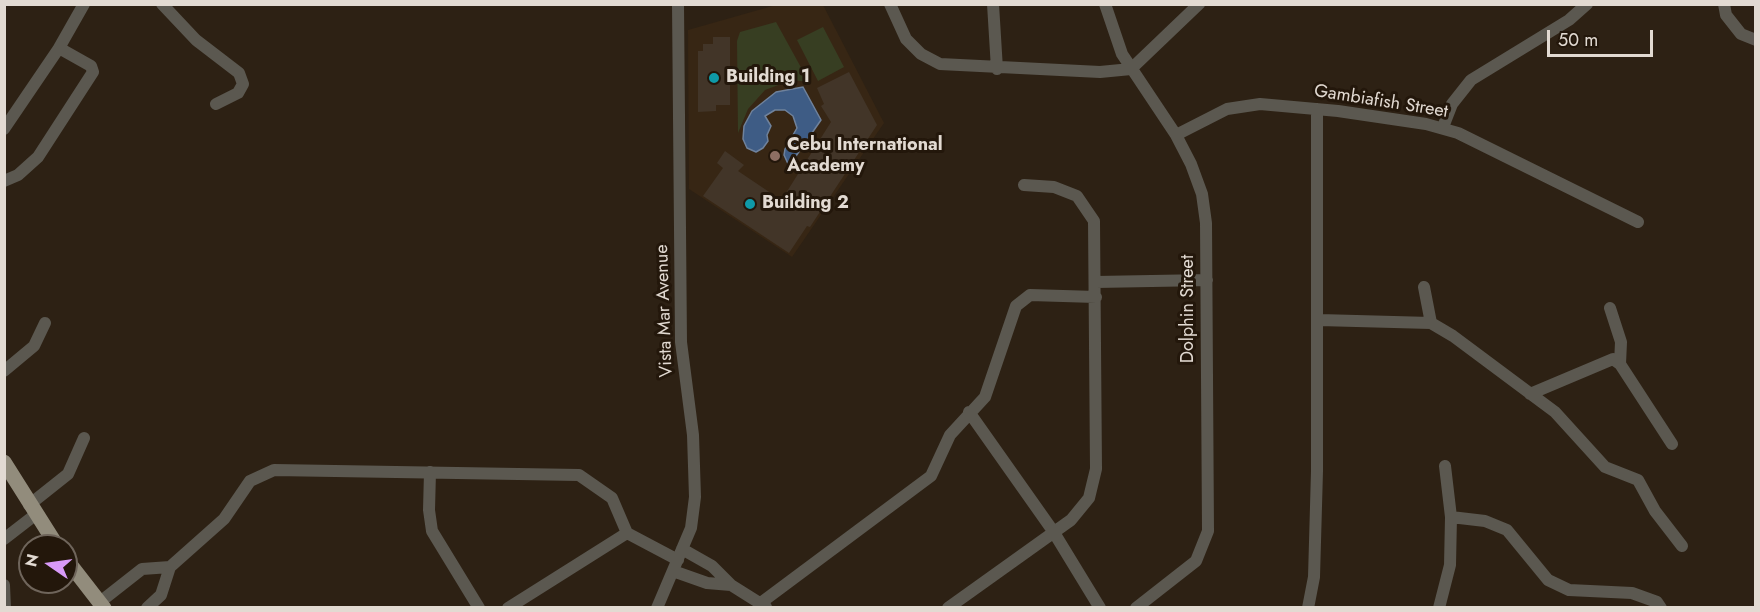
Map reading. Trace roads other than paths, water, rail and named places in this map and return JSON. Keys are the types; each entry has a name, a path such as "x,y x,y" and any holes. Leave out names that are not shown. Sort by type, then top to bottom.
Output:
{"main road":[{"path":"4,462 49,534"},
{"path":"78,574 102,605"}],"street":[{"path":"4,129 59,48 84,4"},
{"path":"162,4 196,40 239,73 243,84 238,93 216,104"},
{"name":"Vista Mar Avenue","path":"657,608 694,518 695,497 693,435 681,342 678,4"},
{"path":"890,4 906,39 921,54 940,64 997,69 1100,72 1131,69 1199,4"},
{"path":"993,4 997,69"},
{"name":"Dolphin Street","path":"1105,4 1122,54 1176,135 1202,194 1206,223 1208,531 1196,561 1136,608"},
{"path":"1443,127 1452,104 1471,80 1569,20 1587,4"},
{"path":"1724,4 1726,15 1741,34 1755,40"},
{"path":"4,181 18,175 38,157 93,72 91,66 59,48"},
{"name":"Gambiafish Street","path":"1176,135 1227,109 1260,104 1317,109 1443,127 1638,222"},
{"path":"1308,608 1314,577 1319,320 1317,109"},
{"path":"948,608 1071,520 1089,498 1096,469 1094,221 1077,196 1054,187 1024,185"},
{"path":"1096,282 1207,280"},
{"path":"1424,287 1431,323"},
{"path":"678,560 712,566 730,585 764,605 931,476 950,435 985,397 1016,306 1030,295 1096,297"},
{"path":"1610,308 1621,342 1620,363"},
{"path":"1319,320 1431,323 1554,412 1605,468 1638,480 1666,528 1682,546"},
{"path":"4,371 34,346 45,323"},
{"path":"1530,394 1613,359 1620,363 1672,444"},
{"path":"969,412 1053,531 1100,608"},
{"path":"4,539 68,474 84,438"},
{"path":"1439,608 1449,565 1451,517 1445,466"},
{"path":"147,608 161,595 170,567 224,519 250,481 274,470 579,475 612,498 627,533 678,560 707,583 730,585"},
{"path":"430,471 429,510 432,531 479,608"},
{"path":"1451,517 1485,521 1507,530 1548,580 1569,590 1632,593 1657,602 1661,608"},
{"path":"508,608 627,533"},
{"path":"102,605 142,569 170,567"},
{"path":"4,585 5,608"}],"water":[{"path":"803,87 821,120 789,166 784,155 785,149 797,128 793,116 785,110 775,110 765,116 771,126 767,135 768,141 763,148 756,152 747,148 743,139 744,126 752,111 776,92"}],"place":[{"name":"Building 1","path":"714,78"},
{"name":"Cebu International Academy","path":"775,156"},
{"name":"Building 2","path":"750,204"}]}
